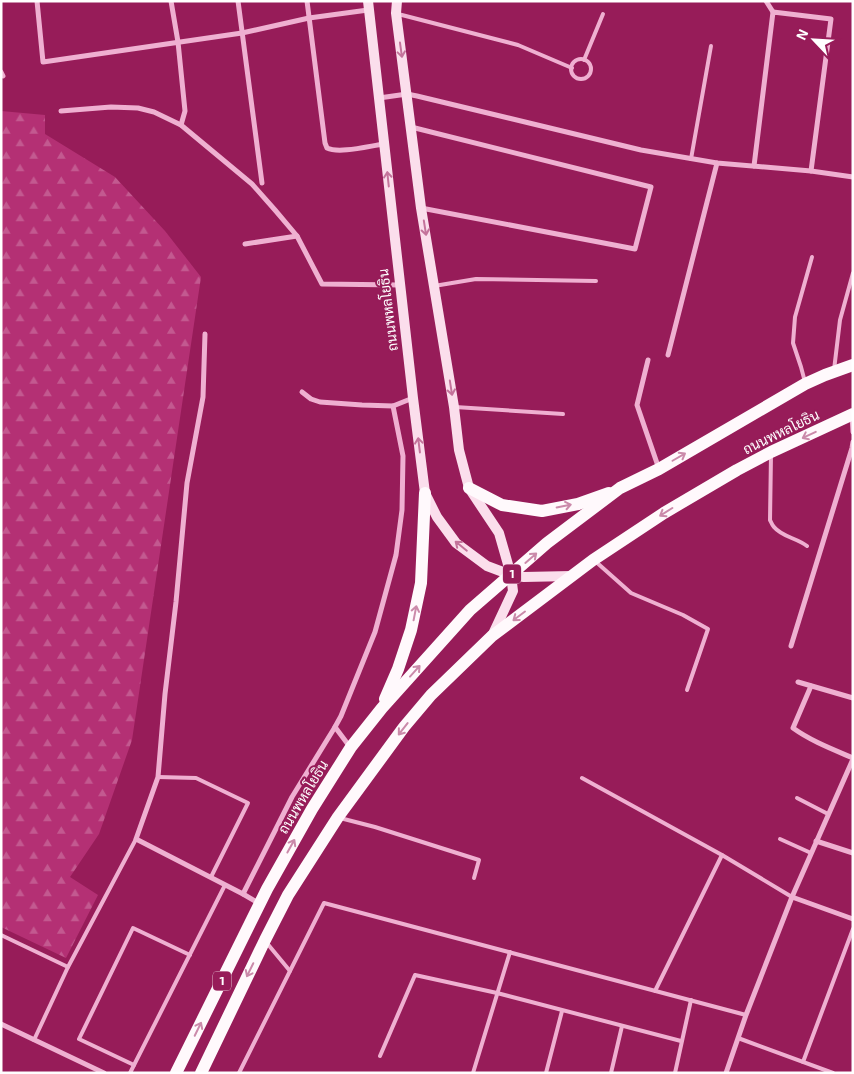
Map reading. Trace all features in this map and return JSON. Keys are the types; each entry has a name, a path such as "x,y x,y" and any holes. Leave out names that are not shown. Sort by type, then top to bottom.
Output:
{"main road":[{"name":"ถนนพหลโยธิน","path":"397,1 396,13 421,208 454,407 459,450 468,488 499,533 511,575 513,592 492,636"},
{"name":"ถนนพหลโยธิน","path":"368,6 425,494 437,517 456,543 487,566 511,575 524,577 571,576"},
{"name":"ถนนพหลโยธิน","path":"176,1073 260,904 312,809 350,747 382,708 470,610 547,543 620,488 659,469 805,384 853,365"},
{"name":"ถนนพหลโยธิน","path":"202,1073 288,896 338,817 404,727 431,695 492,636 593,560 664,513 736,470 852,414"},
{"path":"468,488 502,505 542,511 578,504 620,488"},
{"path":"382,708 411,630 421,583 425,494"}],"street":[{"path":"37,1 43,62 242,32 368,6"},
{"path":"172,1 185,111 182,125"},
{"path":"238,1 262,183"},
{"path":"307,1 324,143 331,150 384,144"},
{"path":"754,166 773,12 766,1"},
{"path":"773,12 831,19 811,171"},
{"path":"378,98 407,94 435,99 641,150 717,164 811,171 853,177"},
{"path":"61,111 111,107 138,108 154,112 182,125 252,184 275,210 297,236 322,284 400,285"},
{"path":"411,127 651,188 635,249 421,208"},
{"path":"668,355 717,164"},
{"path":"245,244 297,236"},
{"path":"205,334 203,397 187,483 158,777 136,839 260,904"},
{"path":"648,360 637,404 659,469"},
{"path":"302,392 311,399 320,402 394,406 413,398"},
{"path":"243,894 292,798 341,716 375,632 396,555 402,510 402,456 394,406"},
{"path":"852,414 853,432"},
{"path":"790,646 853,442"},
{"path":"798,682 853,698"},
{"path":"726,1073 746,1015 792,897 853,758 804,736 793,728 811,686"},
{"path":"335,727 350,747"},
{"path":"816,841 853,853"},
{"path":"792,897 853,919"},
{"path":"1,1024 104,1073"}],"lane":[{"path":"396,13 518,45 572,68"},
{"path":"584,60 603,14"},
{"path":"691,159 711,46"},
{"path":"584,60 589,62 591,66 590,73 586,78 576,78 573,75 572,68 577,61 584,60"},
{"path":"805,384 793,343 795,316 812,257"},
{"path":"834,372 840,320 853,273"},
{"path":"434,286 476,279 596,281"},
{"path":"454,407 562,414"},
{"path":"771,452 770,520 773,527 807,546"},
{"path":"593,560 631,593 683,614 708,629 687,690"},
{"path":"158,777 196,778 248,803 211,877"},
{"path":"582,778 792,897"},
{"path":"797,798 828,814"},
{"path":"338,817 479,860 474,878"},
{"path":"34,1040 68,967 136,839"},
{"path":"780,839 811,853"},
{"path":"655,991 722,856"},
{"path":"130,1073 225,885"},
{"path":"240,1073 324,903 746,1015"},
{"path":"134,1065 79,1039 133,928 190,955"},
{"path":"803,1062 853,929"},
{"path":"1,935 68,967"},
{"path":"265,940 290,971"},
{"path":"473,1073 510,952"},
{"path":"380,1056 415,975 681,1041"},
{"path":"675,1073 691,1000"},
{"path":"546,1073 562,1011"},
{"path":"611,1073 622,1026"},
{"path":"738,1038 833,1073"}],"green space":[{"path":"1,111 45,115 45,134 115,177 165,231 201,277 132,740 99,834 70,877 98,895 66,958 1,927"}]}
